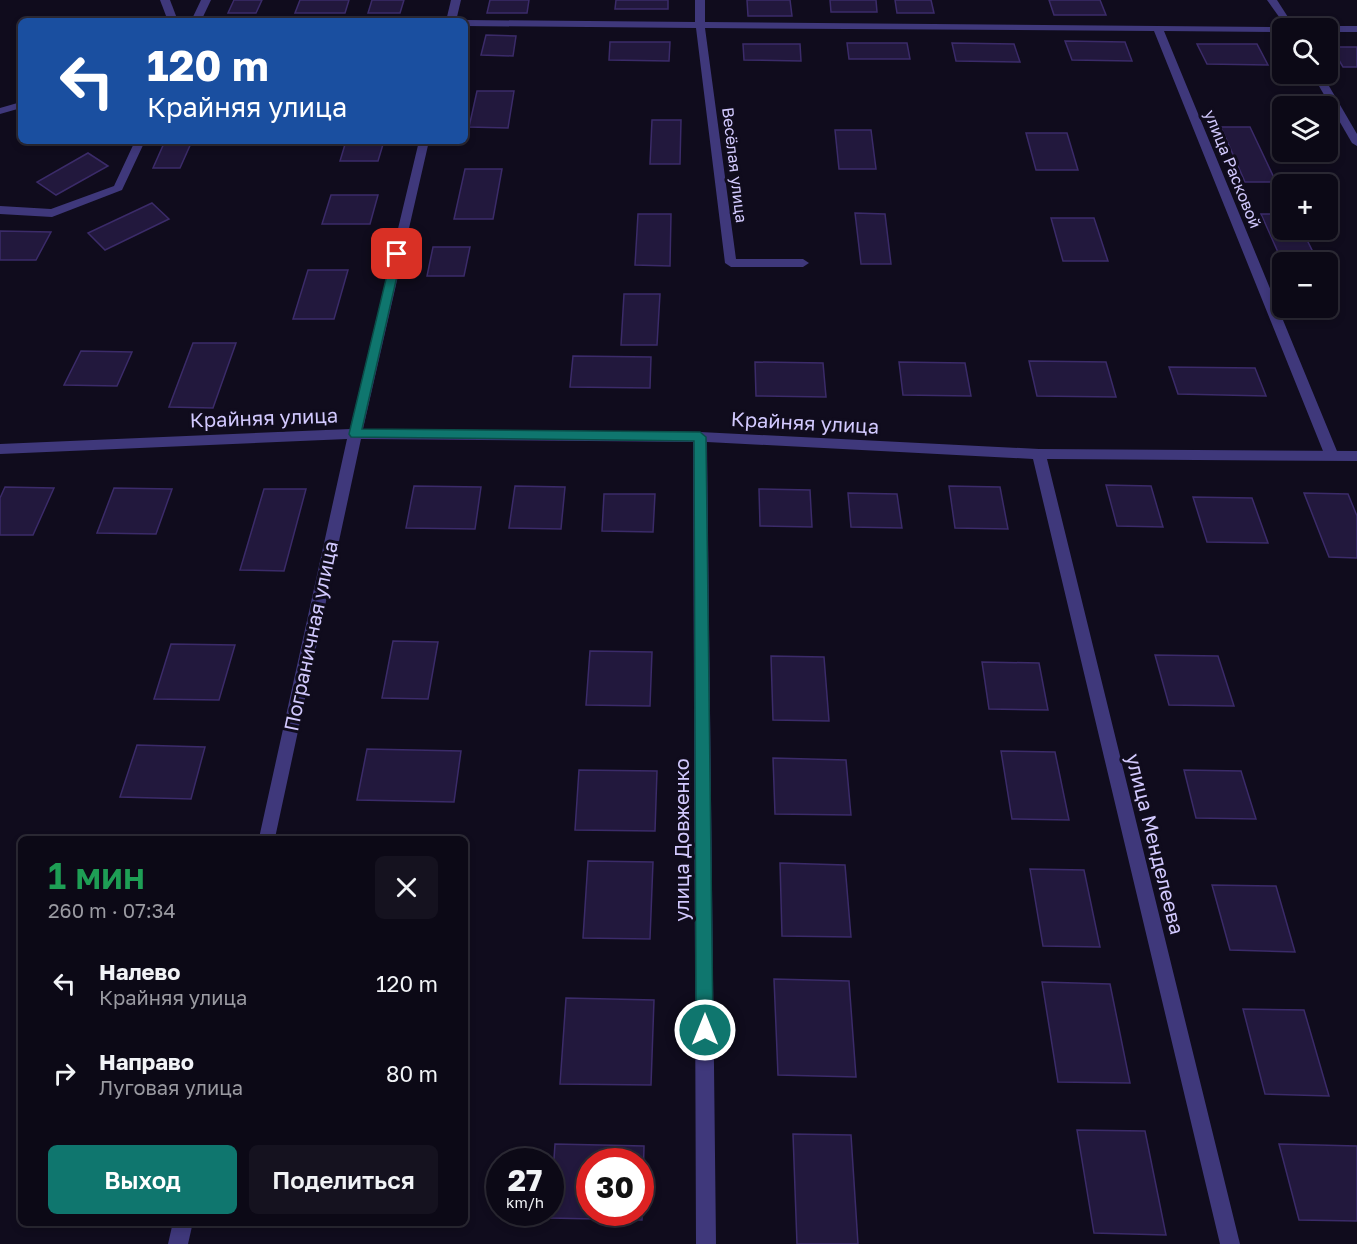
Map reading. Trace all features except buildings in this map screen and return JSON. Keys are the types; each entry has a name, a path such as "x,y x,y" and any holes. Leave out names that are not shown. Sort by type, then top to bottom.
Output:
{"street":[{"path":"165,0 172,18"},
{"path":"197,18 206,0"},
{"path":"453,18 456,0"},
{"name":"Весёлая улица","path":"700,0 700,25 731,263 803,263"},
{"path":"1272,0 1284,18"},
{"path":"468,23 1272,29"},
{"name":"улица Расковой","path":"1158,28 1332,456"},
{"path":"1338,29 1357,29"},
{"path":"1323,84 1357,143"},
{"path":"0,111 18,106"},
{"path":"0,210 52,213 118,188 139,144"},
{"name":"Пограничная улица","path":"267,836 355,434 423,144"},
{"name":"Крайняя улица","path":"0,448 355,434 700,437 1039,454 1357,456"},
{"name":"улица Довженко","path":"700,437 706,1244"},
{"name":"улица Менделеева","path":"1039,454 1230,1244"},
{"path":"178,1244 182,1226"}],"route":[{"path":"397,254 355,434 700,437 705,1030"}]}
